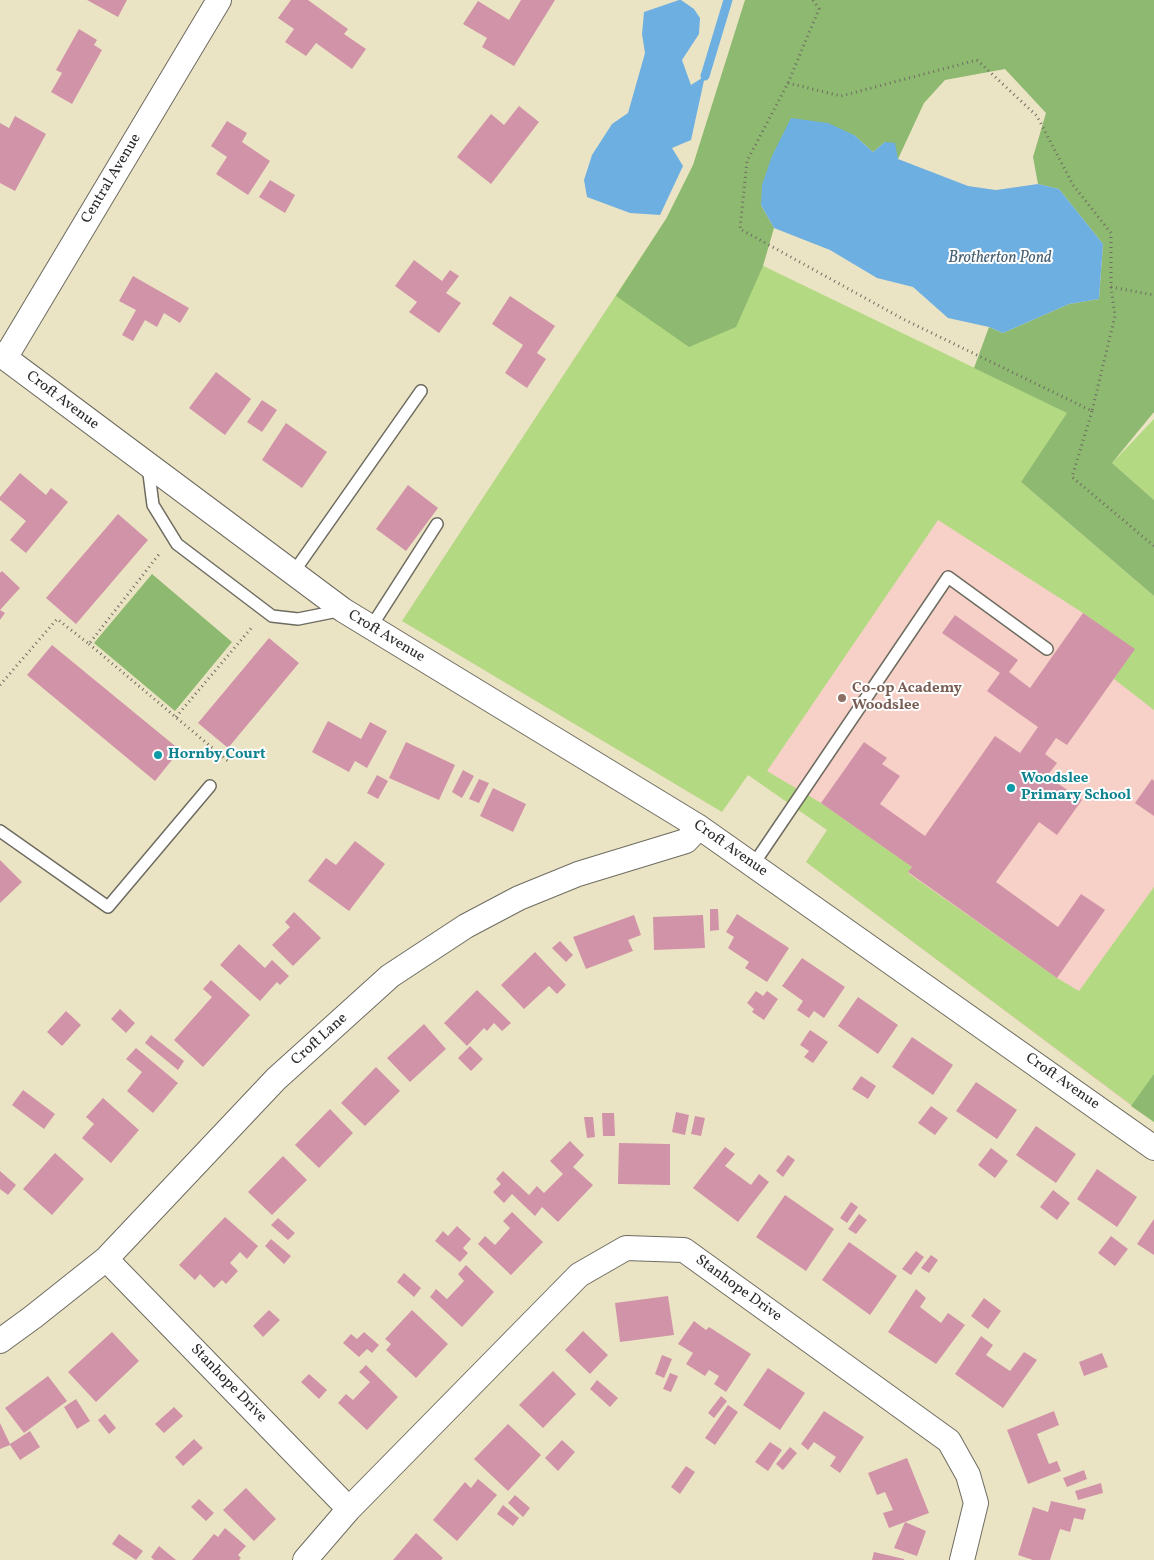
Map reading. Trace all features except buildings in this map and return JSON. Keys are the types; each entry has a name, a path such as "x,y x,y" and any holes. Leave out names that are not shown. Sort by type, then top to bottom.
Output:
{"street":[{"name":"Central Avenue","path":"2,356 218,0"},
{"name":"Croft Avenue","path":"2,356 343,610 699,827 1154,1148"},
{"name":"Croft Lane","path":"0,1341 33,1318 106,1259 276,1079 390,976 466,926 519,898 578,874 686,841 699,827"},
{"name":"Stanhope Drive","path":"305,1560 349,1510 579,1275 626,1248 684,1250 949,1441 968,1475 976,1503 962,1560"},
{"name":"Stanhope Drive","path":"106,1259 349,1510"}],"lane":[{"path":"293,573 420,392"},
{"path":"148,464 153,505 177,544 265,611 272,616 298,619 343,610"},
{"path":"371,628 437,524"},
{"path":"753,865 948,577 1047,649"},
{"path":"0,831 108,907 210,786"}],"path":[{"path":"813,0 819,9 788,83 747,161 740,228 903,319 1092,411"},
{"path":"788,83 841,96 977,60 1037,116 1073,185 1111,232 1111,287 1115,316 1092,411 1072,477 1154,546"},
{"path":"1111,287 1154,295"},
{"path":"89,644 173,537"},
{"path":"176,717 265,611"},
{"path":"0,686 57,619 229,762"}],"shaded area":[{"name":"Co-op Academy Woodslee","path":"666,219 1021,482 1154,596 1154,1074 1131,1106 806,862 827,830 748,775 722,812 402,621"}],"green space":[{"path":"745,0 1154,0 1154,412 1112,463 1154,500 1154,596 1021,482 1067,413 974,368 989,327 1003,333 1069,304 1099,299 1103,244 1059,189 1038,184 1033,157 1046,113 1005,69 945,80 924,103 898,159 885,142 873,152 854,135 761,205 774,228 763,266 736,327 689,347 616,296 666,219 693,165"},
{"name":"Co-op Academy Woodslee","path":"666,219 1068,413 1021,482 1154,596 1154,710 1114,679 1134,649 1083,613 938,520 767,771 821,803 912,867 908,873 1057,978 1079,991 1154,887 1154,1122 806,862 827,830 748,775 722,812 402,621"},
{"path":"1154,419 1154,500 1112,463"},
{"path":"152,574 232,642 175,711 94,643"},
{"path":"1154,1074 1154,1122 1131,1106"}],"water":[{"path":"679,0 694,9 700,18 699,34 682,60 691,85 705,76 691,140 672,148 683,166 660,215 630,213 587,197 584,180 592,155 612,124 628,113 645,53 642,34 644,12"},
{"name":"Brotherton Pond","path":"791,118 828,123 854,135 873,152 885,142 895,143 898,159 968,186 996,190 1038,184 1059,189 1103,244 1099,299 1069,304 1003,333 989,327 948,318 913,287 877,278 830,250 774,228 761,205 762,185 772,156"}],"waterway":[{"path":"705,76 728,0"}],"place":[{"name":"Co-op Academy Woodslee","path":"842,698"},
{"name":"Hornby Court","path":"158,755"},
{"name":"Woodslee Primary School","path":"1011,788"}]}
